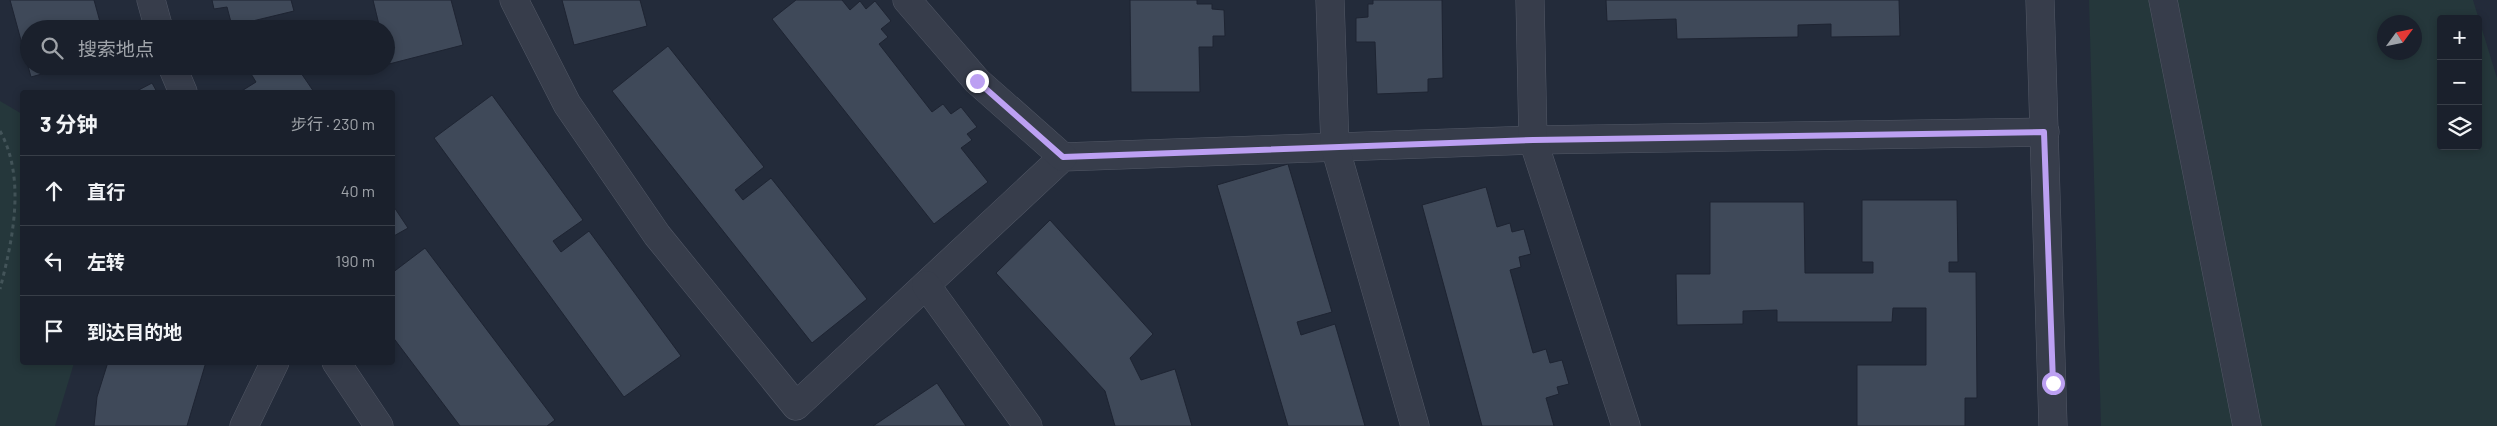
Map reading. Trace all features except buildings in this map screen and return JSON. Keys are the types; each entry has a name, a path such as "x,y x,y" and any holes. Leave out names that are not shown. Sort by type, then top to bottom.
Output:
{"lane":[{"path":"151,0 157,20"},
{"path":"514,0 567,104 657,235 796,406 1063,157 1533,140 2044,132"},
{"path":"907,0 977,81 1063,157"},
{"path":"1330,0 1335,147 1415,426"},
{"path":"1530,0 1533,140 1626,426"},
{"path":"2040,0 2054,426"},
{"path":"2163,0 2247,426"},
{"path":"176,75 183,90"},
{"path":"926,285 1028,426"},
{"path":"244,426 274,365"},
{"path":"338,365 379,426"}],"path":[{"path":"0,131 10,149 15,192 7,263 0,289"}],"shaded area":[{"path":"2089,0 2473,0 2478,15 2437,15 2437,150 2482,150 2482,29 2497,78 2497,426 2101,426"},
{"path":"0,101 20,113 20,365 73,365 55,426 0,426"}],"route":[{"path":"977,81 1063,157 1533,140 2044,132 2053,383"}]}
